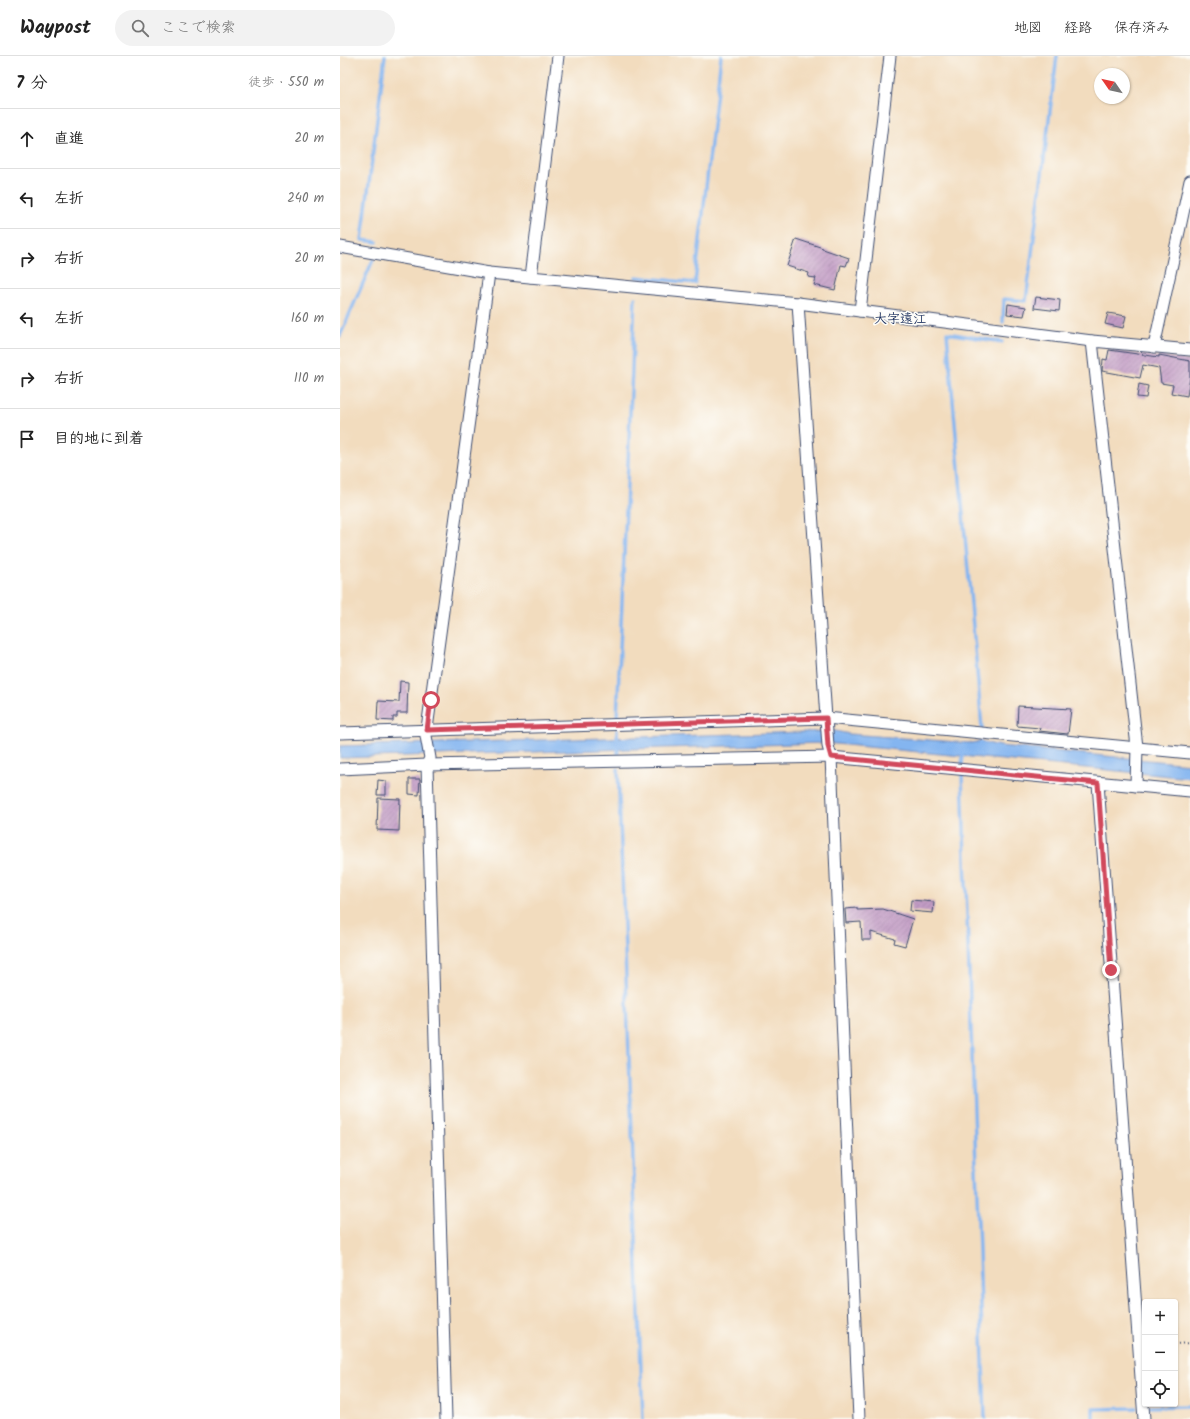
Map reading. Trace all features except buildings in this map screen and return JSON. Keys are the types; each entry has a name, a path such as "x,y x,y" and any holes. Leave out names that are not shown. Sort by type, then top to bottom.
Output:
{"street":[{"path":"531,277 558,56"},
{"path":"860,311 890,56"},
{"path":"1154,347 1190,181"},
{"path":"340,247 490,273 798,303 1092,341 1190,350"},
{"path":"446,1419 427,733 490,273"},
{"path":"798,303 826,721 828,746 831,757 859,1419"},
{"path":"1092,341 1137,752 1136,783"},
{"path":"340,733 427,733 826,721 1137,752 1190,753"},
{"path":"340,769 428,762 831,757 1098,783 1136,783 1190,791"},
{"path":"1098,783 1144,1419"}],"path":[{"path":"1178,1344 1190,1343"}],"water":[{"path":"836,731 849,734 971,743 981,740 983,742 1000,746 1190,764 1190,778 825,743 340,758 340,746"}],"waterway":[{"path":"377,242 362,240 385,56"},
{"path":"636,277 695,283 721,56"},
{"path":"1003,322 1004,299 1026,301 1057,56"},
{"path":"340,336 373,260"},
{"path":"617,719 635,298"},
{"path":"982,728 947,333 1002,342"},
{"path":"617,730 618,754"},
{"path":"962,765 963,752"},
{"path":"618,769 643,1419"},
{"path":"962,775 985,1418"},
{"path":"1178,1406 1190,1406"},
{"path":"1093,1419 1093,1409 1136,1408"}],"district":[{"name":"大字遠江","path":"900,318"}],"route":[{"path":"431,700 427,730 826,718 828,746 831,757 1098,783 1111,970"}]}
